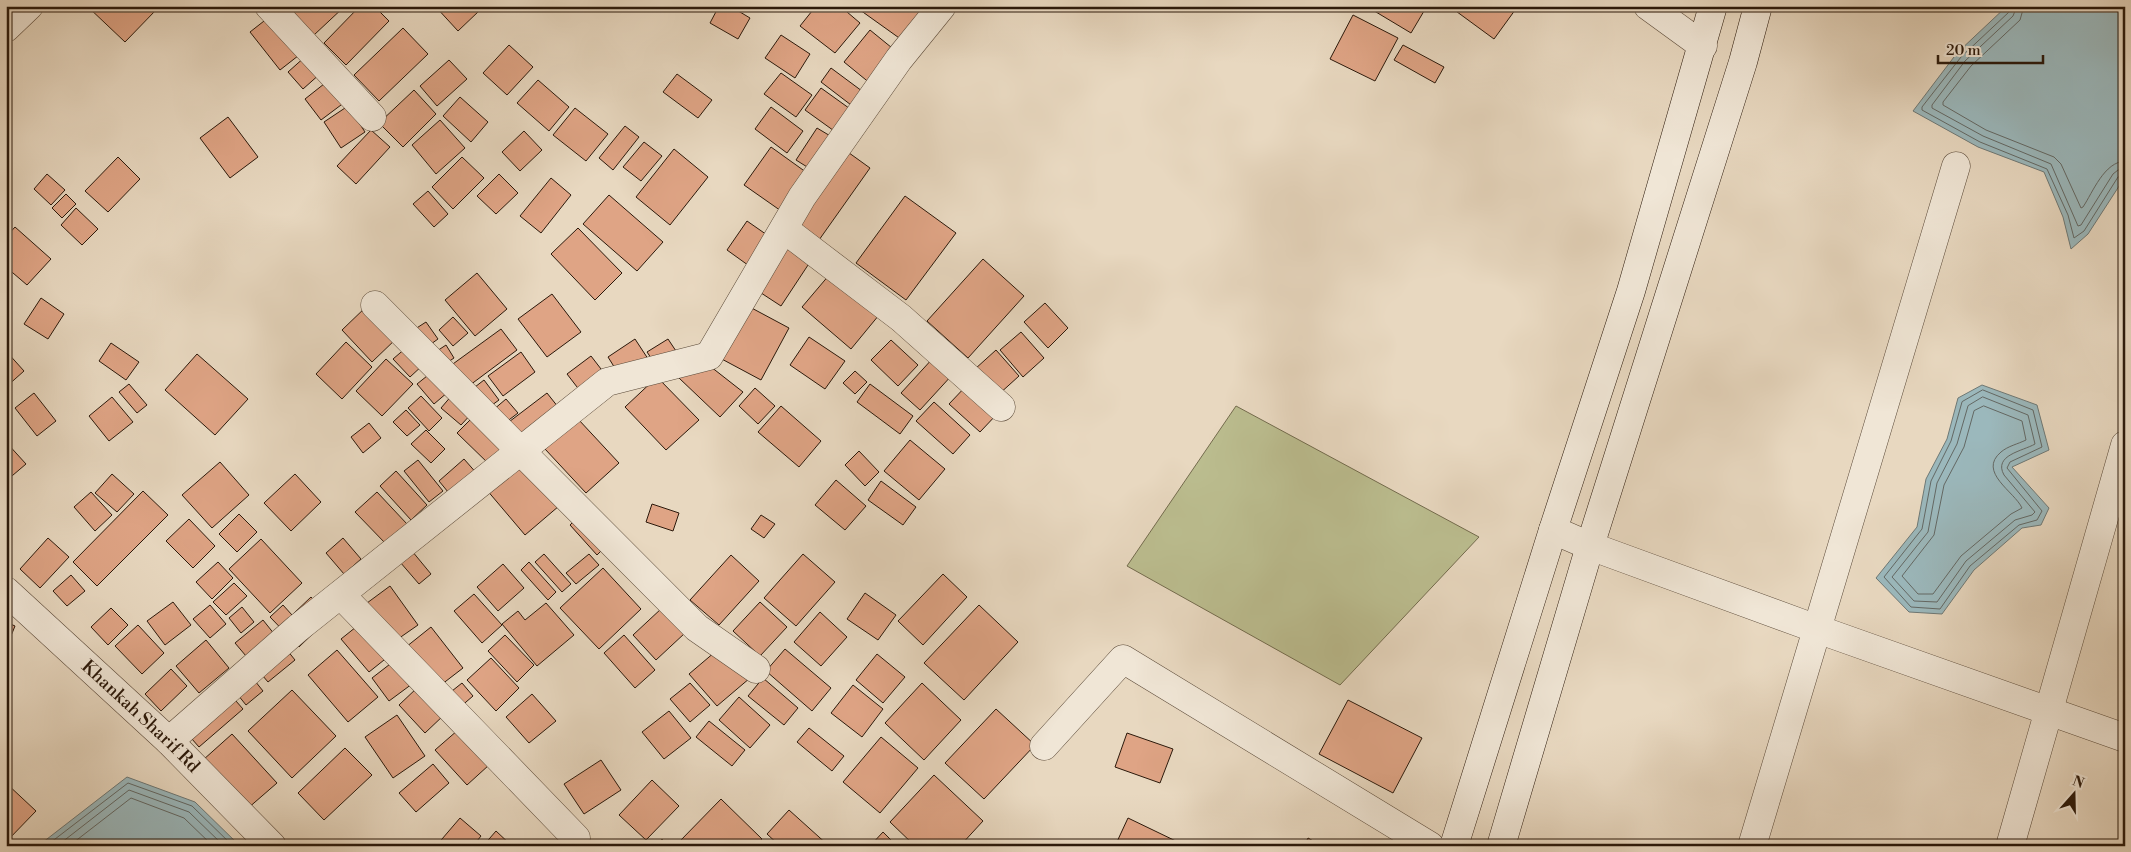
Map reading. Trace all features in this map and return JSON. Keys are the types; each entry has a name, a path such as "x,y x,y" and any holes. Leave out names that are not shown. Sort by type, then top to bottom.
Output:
{"street":[{"path":"6,28 29,6"},
{"path":"268,6 372,117"},
{"path":"169,741 298,628 606,382 709,356 802,197 899,58 942,6"},
{"path":"1648,6 1703,46"},
{"path":"1454,846 1553,530 1631,291 1713,6"},
{"path":"1501,846 1590,546 1740,71 1758,6"},
{"path":"1752,846 1956,166"},
{"path":"784,229 901,318 1001,407"},
{"path":"374,305 697,628 756,669"},
{"path":"2010,846 2125,445"},
{"path":"1553,530 1590,546 1817,629 2125,738"},
{"name":"Khankah Sharif Rd","path":"6,591 169,741 272,846"},
{"path":"341,595 576,838"},
{"path":"1044,746 1123,659 1430,846"}],"green space":[{"path":"1236,406 1479,537 1340,685 1127,566"}],"water":[{"path":"2007,6 2125,6 2125,177 2088,234 2071,249 2063,217 2044,172 1978,147 1913,111 1957,53"},
{"path":"1982,385 2037,405 2049,450 2012,467 2049,508 2041,525 2022,528 1974,570 1942,614 1909,612 1876,578 1917,527 1926,479 1947,439 1958,398"},
{"path":"127,777 195,802 240,846 38,846"}],"building":[{"path":"87,6 150,6 155,11 125,42"},
{"path":"292,6 345,6 314,35 289,9"},
{"path":"360,6 374,6 389,21 346,65 324,43"},
{"path":"435,6 474,6 479,11 458,31"},
{"path":"719,6 730,6 750,18 738,39 710,23"},
{"path":"816,6 840,6 860,23 835,53 800,26"},
{"path":"863,6 927,6 902,40 860,10"},
{"path":"1373,6 1427,6 1411,33 1371,9"},
{"path":"1449,6 1518,6 1494,39"},
{"path":"273,14 303,52 280,70 250,32"},
{"path":"1353,15 1398,38 1375,81 1330,59"},
{"path":"403,28 428,54 379,101 354,75"},
{"path":"870,30 897,52 871,84 844,62"},
{"path":"781,35 810,54 795,78 765,58"},
{"path":"509,45 533,67 507,95 483,73"},
{"path":"1403,45 1444,67 1435,83 1394,60"},
{"path":"306,56 321,73 303,89 288,72"},
{"path":"449,60 467,79 437,106 420,86"},
{"path":"831,68 866,94 855,108 821,82"},
{"path":"781,73 812,95 796,117 764,94"},
{"path":"677,74 712,100 698,118 663,92"},
{"path":"329,80 345,102 321,120 305,99"},
{"path":"538,80 569,107 549,131 517,103"},
{"path":"821,88 853,111 837,133 805,110"},
{"path":"414,90 436,114 403,147 379,123"},
{"path":"460,97 488,122 471,142 443,116"},
{"path":"348,106 365,132 341,148 324,122"},
{"path":"771,107 803,131 787,153 755,129"},
{"path":"575,108 608,134 586,161 553,135"},
{"path":"228,117 258,157 230,178 200,138"},
{"path":"440,120 465,148 436,174 412,145"},
{"path":"625,126 639,137 613,170 599,158"},
{"path":"817,128 832,137 812,170 796,160"},
{"path":"371,130 390,147 356,184 337,166"},
{"path":"524,131 542,150 520,171 502,152"},
{"path":"644,142 662,156 641,181 623,167"},
{"path":"771,147 810,175 784,213 744,185"},
{"path":"674,149 708,177 670,225 636,197"},
{"path":"845,150 870,168 819,240 795,223"},
{"path":"118,157 140,179 108,212 85,191"},
{"path":"462,157 484,178 453,209 432,187"},
{"path":"47,174 65,190 51,205 34,189"},
{"path":"499,174 518,193 496,214 477,196"},
{"path":"551,178 571,195 541,233 520,216"},
{"path":"428,191 448,214 434,227 413,204"},
{"path":"66,194 76,204 62,218 52,208"},
{"path":"609,195 663,242 637,271 583,224"},
{"path":"905,196 956,233 906,300 856,263"},
{"path":"76,208 98,229 82,245 61,225"},
{"path":"747,221 780,244 759,273 727,250"},
{"path":"15,227 51,259 27,285 6,267 6,237"},
{"path":"578,228 622,273 595,300 551,254"},
{"path":"786,242 812,259 781,306 755,289"},
{"path":"983,259 1024,296 968,358 927,321"},
{"path":"477,273 507,309 475,336 445,300"},
{"path":"830,274 879,315 851,349 802,307"},
{"path":"552,294 581,332 547,357 518,319"},
{"path":"41,298 64,314 48,339 24,324"},
{"path":"1045,303 1068,328 1048,348 1024,322"},
{"path":"368,305 398,337 372,362 342,330"},
{"path":"746,305 789,328 761,380 718,357"},
{"path":"453,317 468,333 453,346 439,330"},
{"path":"426,322 438,339 424,349 412,331"},
{"path":"501,329 517,350 462,391 446,369"},
{"path":"1021,332 1044,358 1023,377 1000,350"},
{"path":"809,337 845,361 825,389 790,365"},
{"path":"635,339 656,371 628,389 608,357"},
{"path":"668,339 682,360 662,374 647,352"},
{"path":"891,340 918,365 898,386 871,360"},
{"path":"346,342 372,367 342,399 316,374"},
{"path":"111,343 139,362 126,380 99,361"},
{"path":"446,345 454,358 442,366 434,353"},
{"path":"407,347 424,364 410,377 393,359"},
{"path":"996,350 1019,376 998,395 975,369"},
{"path":"6,351 24,371 6,387"},
{"path":"521,352 535,372 503,396 488,376"},
{"path":"197,354 248,399 215,435 165,390"},
{"path":"591,356 618,391 594,409 567,374"},
{"path":"934,357 953,374 920,410 901,393"},
{"path":"386,359 413,384 382,416 356,391"},
{"path":"706,363 743,392 720,417 679,378"},
{"path":"855,371 867,382 855,394 843,383"},
{"path":"432,372 448,392 434,404 417,384"},
{"path":"657,377 699,420 666,450 625,407"},
{"path":"484,380 499,400 481,413 466,394"},
{"path":"129,384 147,405 137,413 119,392"},
{"path":"870,384 913,416 900,434 857,402"},
{"path":"968,384 998,413 980,432 949,404"},
{"path":"755,388 775,406 758,424 739,406"},
{"path":"34,393 56,421 37,436 15,408"},
{"path":"547,393 566,417 520,453 501,428"},
{"path":"453,394 473,412 461,425 441,408"},
{"path":"421,396 442,418 429,431 408,408"},
{"path":"112,397 133,422 109,441 89,416"},
{"path":"506,399 518,413 497,429 486,416"},
{"path":"934,402 970,435 953,454 916,421"},
{"path":"781,406 821,441 799,467 758,432"},
{"path":"406,410 420,425 407,436 393,422"},
{"path":"476,414 510,447 491,466 457,433"},
{"path":"578,419 619,463 586,493 545,449"},
{"path":"369,423 381,438 363,453 351,437"},
{"path":"426,430 445,449 431,463 411,444"},
{"path":"910,440 945,469 919,500 884,471"},
{"path":"6,442 26,464 6,481"},
{"path":"859,451 879,472 865,486 845,465"},
{"path":"464,459 479,476 453,498 439,481"},
{"path":"418,460 443,491 429,502 404,471"},
{"path":"519,460 559,506 525,535 486,489"},
{"path":"220,462 249,495 212,528 182,495"},
{"path":"396,471 427,505 411,520 380,486"},
{"path":"112,474 134,494 117,512 95,493"},
{"path":"295,474 321,502 291,531 264,503"},
{"path":"836,480 866,506 845,530 815,505"},
{"path":"881,481 916,507 903,525 868,500"},
{"path":"143,491 168,515 97,586 73,562"},
{"path":"91,492 112,515 95,531 74,507"},
{"path":"377,492 407,524 386,544 355,512"},
{"path":"652,504 679,513 673,531 646,522"},
{"path":"239,514 257,532 237,552 219,534"},
{"path":"761,515 775,524 764,538 751,529"},
{"path":"578,517 605,547 597,555 570,525"},
{"path":"189,519 215,546 193,568 166,541"},
{"path":"48,538 69,557 40,588 20,569"},
{"path":"343,538 361,559 344,574 326,553"},
{"path":"261,539 302,583 270,613 229,569"},
{"path":"412,551 431,574 419,584 400,562"},
{"path":"544,554 571,584 562,592 535,562"},
{"path":"589,554 599,565 576,584 566,573"},
{"path":"803,554 835,582 796,626 764,598"},
{"path":"731,555 759,581 719,625 690,600"},
{"path":"218,562 233,578 212,599 196,582"},
{"path":"529,562 556,592 548,600 521,570"},
{"path":"503,564 524,588 498,611 477,587"},
{"path":"603,568 641,609 599,649 560,608"},
{"path":"943,574 967,597 923,645 898,621"},
{"path":"71,575 85,591 67,606 53,591"},
{"path":"234,583 247,596 226,615 213,602"},
{"path":"390,586 418,625 395,641 367,603"},
{"path":"865,593 896,615 878,640 847,619"},
{"path":"474,594 502,625 482,643 454,611"},
{"path":"311,597 330,617 299,647 270,617 283,605 292,615"},
{"path":"173,602 191,625 165,645 147,621"},
{"path":"760,602 787,627 760,656 733,631"},
{"path":"546,603 574,635 537,666 502,624 518,611 525,620"},
{"path":"210,605 226,624 210,638 193,619"},
{"path":"979,605 1018,642 964,700 924,663"},
{"path":"242,607 254,622 241,633 229,618"},
{"path":"111,608 128,625 108,645 91,627"},
{"path":"662,608 685,633 656,660 633,635"},
{"path":"820,612 847,637 821,666 794,642"},
{"path":"263,620 295,660 268,682 235,643"},
{"path":"6,622 15,626 6,648"},
{"path":"361,623 389,656 369,672 341,639"},
{"path":"138,625 164,653 142,674 115,646"},
{"path":"431,627 463,668 437,688 406,647"},
{"path":"505,635 534,665 517,682 488,651"},
{"path":"624,635 655,670 635,688 604,653"},
{"path":"206,640 229,668 199,693 176,666"},
{"path":"722,646 750,678 717,706 689,674"},
{"path":"785,649 831,688 812,711 766,671"},
{"path":"337,650 378,697 348,722 308,675"},
{"path":"877,654 905,677 883,703 856,680"},
{"path":"491,658 519,688 496,711 467,680"},
{"path":"394,661 412,684 389,701 372,678"},
{"path":"171,669 187,686 161,711 145,694"},
{"path":"251,676 263,691 246,705 234,690"},
{"path":"763,678 798,708 784,725 748,696"},
{"path":"462,683 473,696 459,708 447,695"},
{"path":"690,683 710,705 690,722 670,699"},
{"path":"922,683 961,720 924,760 885,723"},
{"path":"221,684 243,709 199,747 177,722"},
{"path":"853,685 883,709 862,737 831,713"},
{"path":"418,687 445,714 425,733 399,705"},
{"path":"292,690 336,736 292,778 248,731"},
{"path":"532,694 556,721 529,743 506,717"},
{"path":"739,697 770,725 750,748 719,720"},
{"path":"1348,700 1422,738 1393,793 1319,754"},
{"path":"996,709 1035,745 984,799 945,763"},
{"path":"669,711 691,738 664,759 642,732"},
{"path":"397,715 425,756 393,778 365,737"},
{"path":"709,721 745,750 732,766 696,737"},
{"path":"809,728 844,756 832,771 797,742"},
{"path":"458,730 489,765 467,785 435,750"},
{"path":"1127,733 1173,749 1160,783 1115,767"},
{"path":"232,734 277,783 247,809 203,760"},
{"path":"881,737 918,768 880,813 843,782"},
{"path":"345,748 372,775 324,820 298,793"},
{"path":"601,760 621,790 584,814 564,784"},
{"path":"433,764 449,783 416,812 399,793"},
{"path":"934,775 983,821 960,846 915,846 890,822"},
{"path":"652,780 679,806 646,840 619,815"},
{"path":"6,783 36,811 6,842"},
{"path":"721,799 762,839 755,846 685,846 680,841"},
{"path":"789,810 829,846 780,846 767,834"},
{"path":"460,818 481,836 473,846 436,846"},
{"path":"1128,818 1182,844 1181,846 1115,846"},
{"path":"496,831 512,846 483,846"},
{"path":"883,832 897,846 870,846"},
{"path":"1308,838 1322,846 1304,846"},
{"path":"662,839 669,846 655,846"}]}
